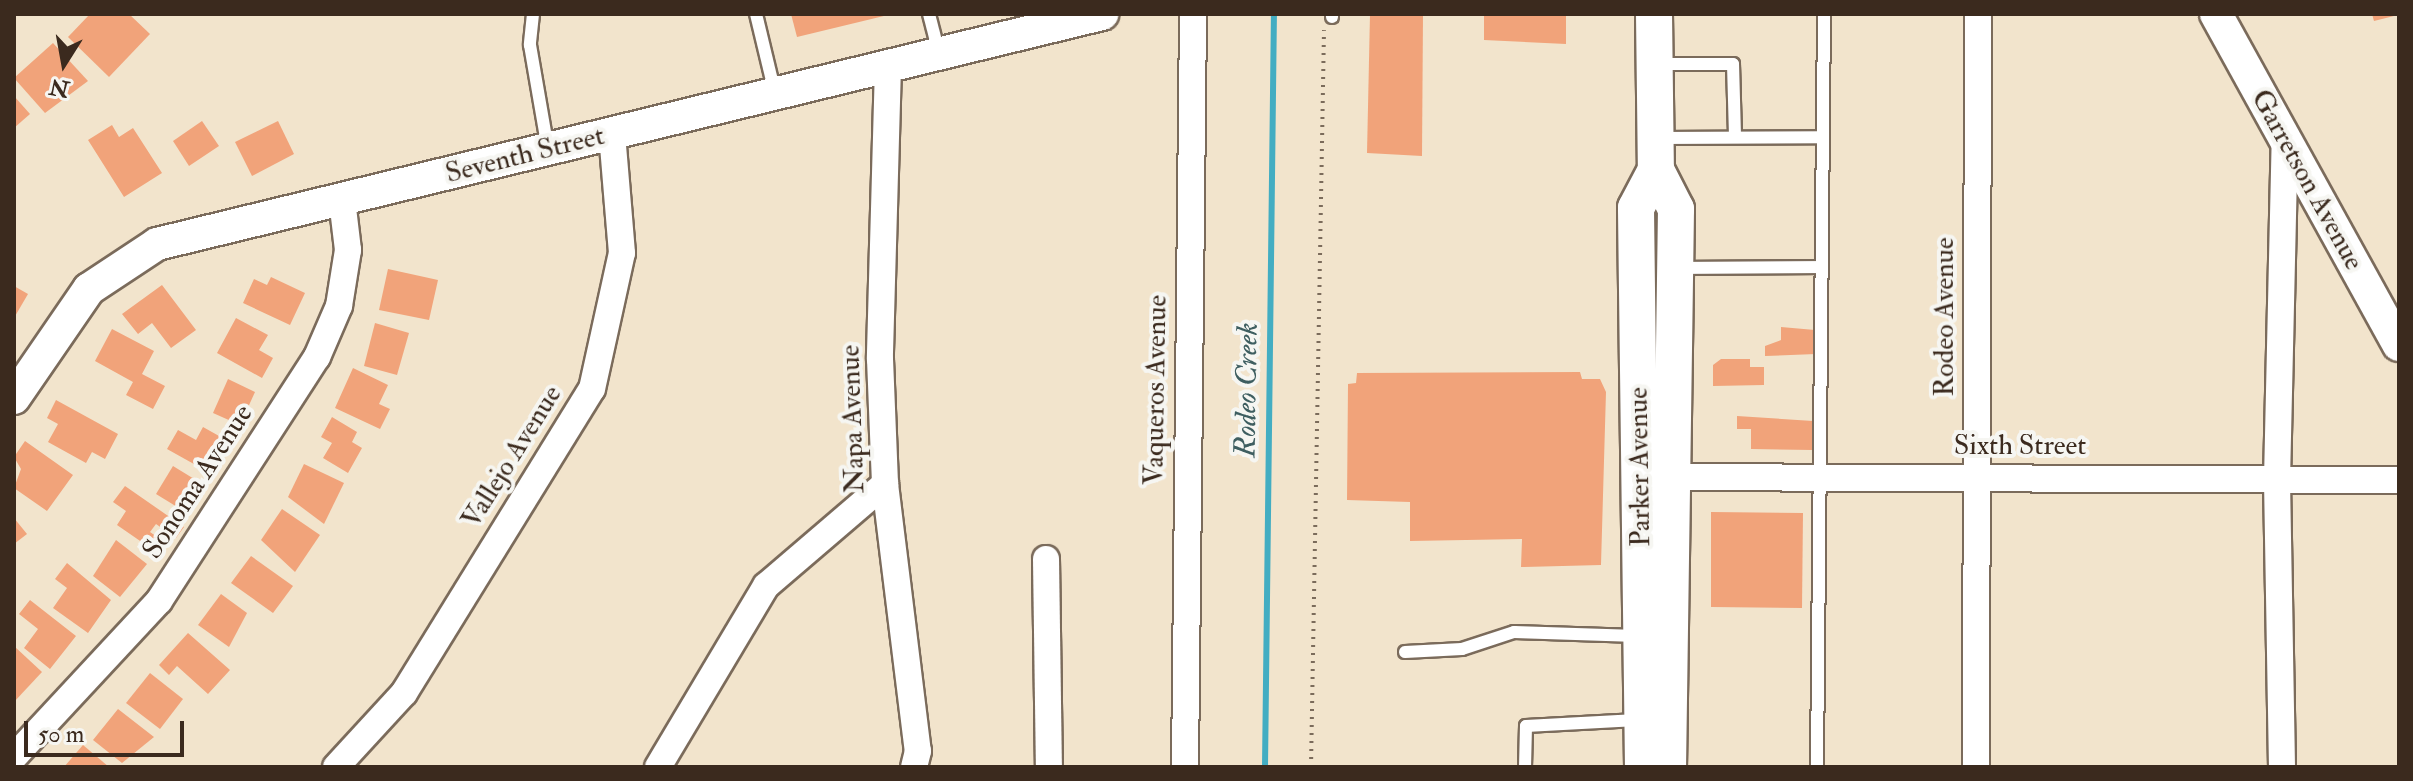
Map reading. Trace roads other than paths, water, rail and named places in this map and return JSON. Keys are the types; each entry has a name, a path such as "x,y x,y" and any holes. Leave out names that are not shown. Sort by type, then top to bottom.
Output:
{"main road":[{"name":"Parker Avenue","path":"1643,767 1641,636 1675,268 1676,209 1656,154 1654,14"},
{"name":"Parker Avenue","path":"1656,154 1636,208 1657,477 1668,767"}],"street":[{"name":"Seventh Street","path":"14,398 62,322 119,264 157,244 1102,14"},
{"name":"Vaqueros Avenue","path":"1185,767 1193,14"},
{"name":"Rodeo Avenue","path":"1976,765 1978,14"},
{"name":"Garretson Avenue","path":"2216,14 2399,345"},
{"name":"Napa Avenue","path":"888,66 880,359 885,484 918,751 914,767"},
{"name":"Vallejo Avenue","path":"336,767 404,693 592,389 622,253 612,133"},
{"path":"2282,767 2277,480 2285,139"},
{"name":"Sonoma Avenue","path":"14,757 159,601 317,357 344,278 342,200"},
{"name":"Sixth Street","path":"1657,477 2399,480"},
{"path":"658,767 766,586 885,484"},
{"path":"1046,559 1049,767"}],"lane":[{"path":"533,14 530,45 548,149"},
{"path":"756,14 775,93"},
{"path":"929,14 939,53"},
{"path":"1817,767 1824,14"},
{"path":"1655,64 1733,64 1735,137"},
{"path":"1656,154 1735,137 1822,137"},
{"path":"1675,268 1821,267"},
{"path":"1405,652 1462,649 1514,632 1641,636"},
{"path":"1525,767 1526,726 1641,720"}],"waterway":[{"name":"Rodeo Creek","path":"1265,767 1274,14"}]}
